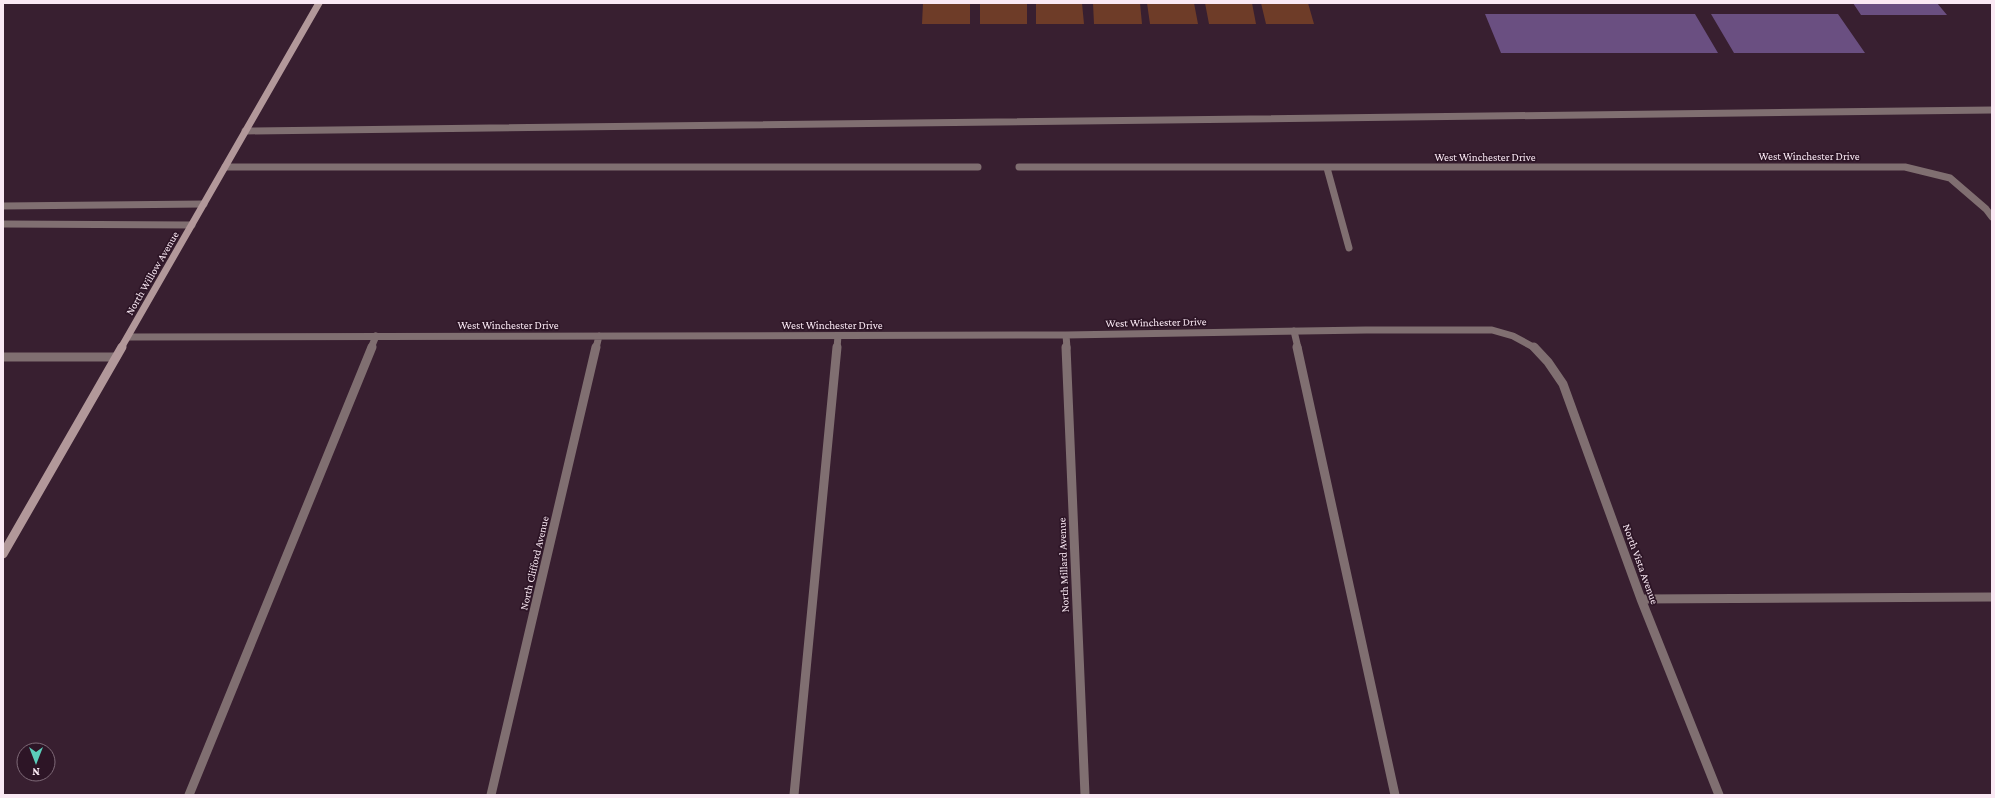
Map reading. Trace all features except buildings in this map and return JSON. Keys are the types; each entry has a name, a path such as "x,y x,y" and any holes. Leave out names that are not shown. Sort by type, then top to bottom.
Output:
{"street":[{"name":"North Willow Avenue","path":"3,554 319,3"},
{"path":"245,131 1992,110"},
{"path":"225,168 978,167"},
{"name":"West Winchester Drive","path":"1020,167 1905,167 1950,178 1986,209 1992,217"},
{"path":"1327,168 1349,248"},
{"path":"3,206 204,204"},
{"path":"3,224 192,224"},
{"name":"West Winchester Drive","path":"128,337 1066,335 1294,331 1492,330 1513,336 1533,346"},
{"path":"1294,331 1395,795"},
{"name":"North Millard Avenue","path":"1066,335 1085,795"},
{"path":"189,795 376,336"},
{"name":"North Clifford Avenue","path":"491,795 599,336"},
{"path":"794,795 838,336"},
{"name":"North Vista Avenue","path":"1533,346 1548,362 1563,384 1641,599 1719,795"},
{"path":"3,357 116,357"},
{"path":"1641,599 1992,597"}],"shaded area":[{"path":"923,3 970,3 970,24 922,24"},
{"path":"980,3 1027,3 1027,24 980,24"},
{"path":"1036,3 1082,3 1084,24 1036,24"},
{"path":"1093,3 1140,3 1142,24 1094,24"},
{"path":"1147,3 1194,3 1198,24 1150,24"},
{"path":"1205,3 1252,3 1256,24 1209,24"},
{"path":"1261,3 1308,3 1314,24 1266,24"}]}
